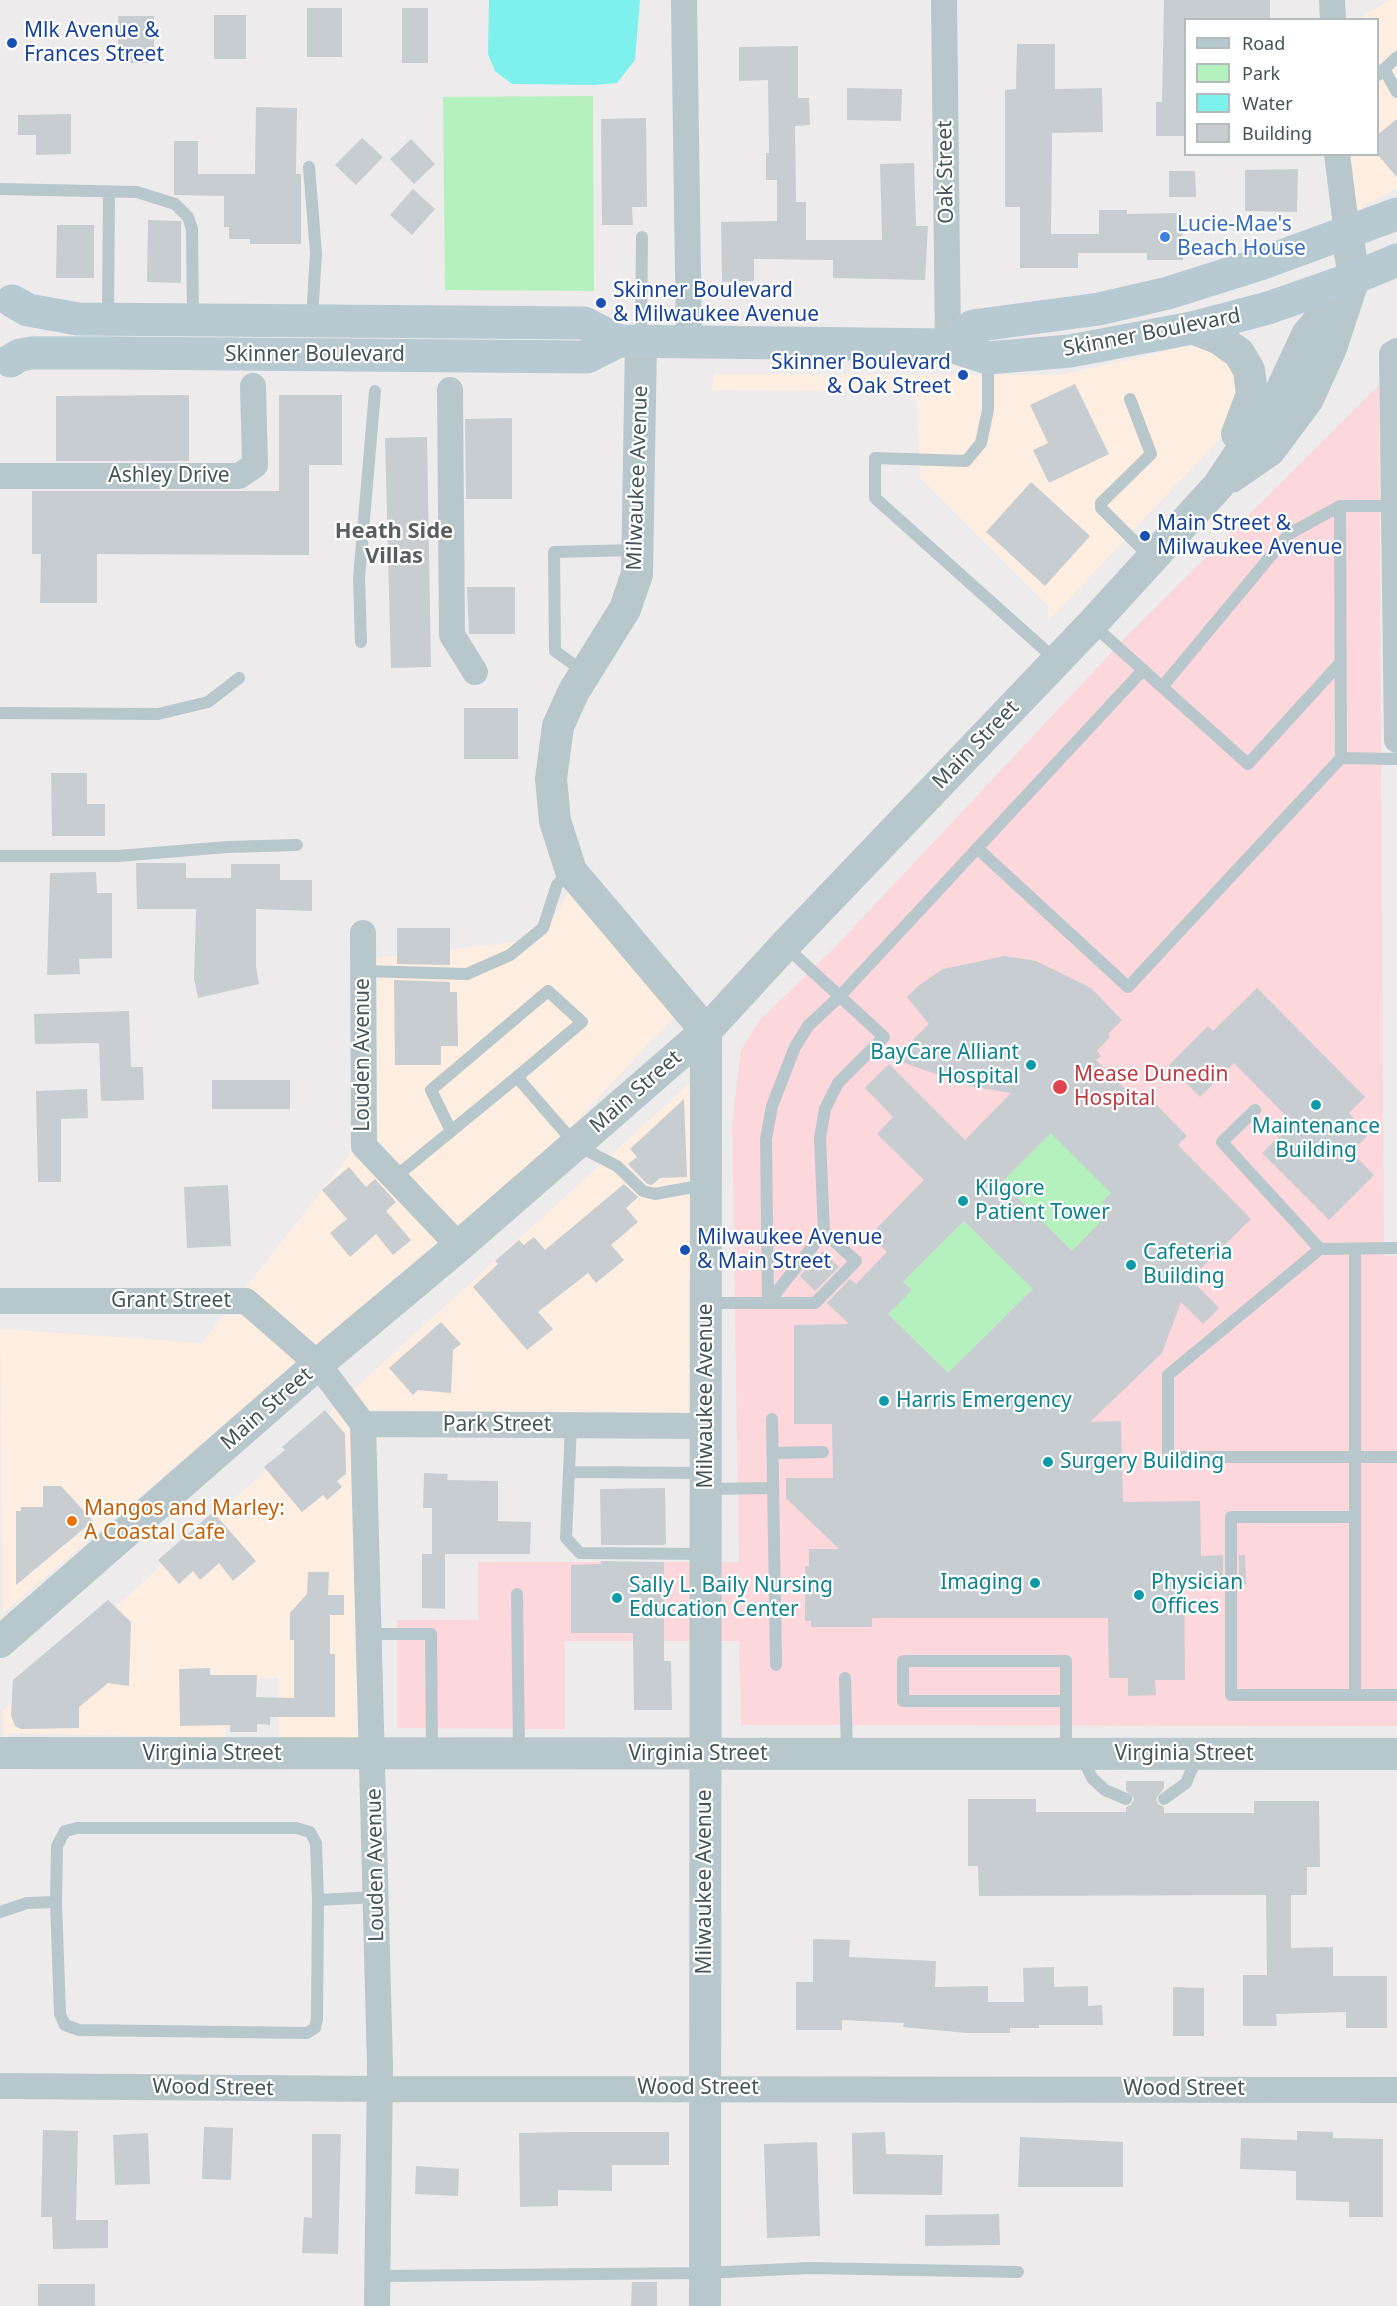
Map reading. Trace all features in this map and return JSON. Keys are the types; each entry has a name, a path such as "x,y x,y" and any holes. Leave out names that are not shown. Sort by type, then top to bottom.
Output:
{"main road":[{"path":"1347,233 1397,214"},
{"name":"Skinner Boulevard","path":"948,345 973,326 1099,309 1168,293 1347,233"},
{"name":"Main Street","path":"1354,278 1397,260"},
{"name":"Skinner Boulevard","path":"2,369 20,355 32,353 253,371 450,373 587,357 630,341 948,345 988,358 1070,351 1192,328 1268,308 1354,278"},
{"name":"Skinner Boulevard","path":"6,292 28,310 50,315 109,320 584,323 630,341"},
{"name":"Skinner Boulevard","path":"2,369 18,349 20,337 6,292"}],"street":[{"path":"684,0 689,341"},
{"name":"Oak Street","path":"944,0 948,345"},
{"path":"1332,0 1333,18"},
{"path":"1337,156 1354,278"},
{"name":"Main Street","path":"0,1642 318,1364 459,1246 706,1032 784,945 1092,624 1218,486 1280,393 1307,335 1354,278"},
{"path":"1192,328 1218,338 1239,353 1249,370 1252,394 1218,486"},
{"name":"Milwaukee Avenue","path":"630,341 637,574 625,609 585,672 558,726 551,779 555,821 570,871 706,1032 705,2306"},
{"path":"1397,351 1392,354 1397,740"},
{"name":"Ashley Drive","path":"0,476 239,476 255,465 253,371"},
{"path":"450,373 452,635 475,672"},
{"name":"Louden Avenue","path":"363,933 364,1146 459,1246"},
{"name":"Grant Street","path":"0,1301 246,1301 318,1364"},
{"path":"318,1364 363,1424"},
{"name":"Louden Avenue","path":"363,1424 374,1754 381,2089 377,2306"},
{"name":"Park Street","path":"363,1424 706,1426"},
{"name":"Virginia Street","path":"0,1753 1397,1754"},
{"name":"Wood Street","path":"0,2086 381,2089 1397,2090"}],"lane":[{"path":"1397,57 1381,72 1397,92"},
{"path":"309,167 316,253 312,320"},
{"path":"0,189 137,192 175,204 188,217 192,229 193,321"},
{"path":"109,192 109,320"},
{"path":"630,341 642,237"},
{"path":"988,358 988,410 981,443 966,461 875,458 875,498 1057,661"},
{"path":"361,642 359,578 375,391"},
{"path":"1131,399 1151,454 1101,503 1101,508 1152,559"},
{"path":"1162,687 1289,534 1340,506 1395,501"},
{"path":"977,848 1128,987 1341,758 1340,506"},
{"path":"585,672 555,651 554,552 637,550"},
{"path":"1092,624 1248,764 1341,662"},
{"path":"768,1303 766,1139 772,1106 795,1047 808,1026 840,996 1143,670"},
{"path":"0,713 158,714 208,702 239,678"},
{"path":"1341,758 1397,759"},
{"path":"0,856 118,856 227,847 297,845"},
{"path":"363,971 467,974 510,955 543,928 557,885 570,871"},
{"path":"768,1303 824,1232 820,1138 825,1109 838,1083 884,1037 784,945"},
{"path":"394,1178 517,1077 582,1022 548,991 431,1090 451,1131"},
{"path":"517,1077 576,1145 617,1166 643,1191 655,1194 706,1184"},
{"path":"1255,1110 1222,1142 1320,1249"},
{"path":"706,1303 815,1303 856,1261 824,1232"},
{"path":"1397,1248 1320,1249 1168,1375 1168,1457 1397,1457"},
{"path":"1354,1249 1354,1695"},
{"path":"772,1419 776,1665"},
{"path":"571,1426 566,1538 579,1553 706,1554"},
{"path":"773,1453 823,1452"},
{"path":"569,1472 773,1488"},
{"path":"1354,1517 1231,1517 1231,1695 1397,1695"},
{"path":"517,1594 519,1754"},
{"path":"370,1634 431,1634 432,1754"},
{"path":"1066,1701 903,1701 903,1661 1066,1660 1066,1701 1073,1754 1104,1790 1126,1799"},
{"path":"845,1678 846,1754"},
{"path":"1164,1799 1186,1783 1198,1754"},
{"path":"77,1827 296,1828 310,1832 316,1843 318,1900 317,2019 315,2028 307,2033 79,2030 65,2025 60,2014 56,1902 57,1846 65,1831 77,1827"},
{"path":"318,1900 377,1897"},
{"path":"0,1912 27,1903 56,1902"},
{"path":"378,2276 705,2273 809,2268 1018,2272"}],"shaded area":[{"path":"1389,0 1397,0 1397,188 1356,211 1350,156 1379,156 1379,18 1361,18"},
{"path":"1196,344 1230,363 1240,392 1225,433 1048,621 1048,606 920,478 917,402 906,391 712,390 714,374 1062,375"},
{"name":"Mease Dunedin Hospital","path":"1379,385 1384,1256 1397,1256 1397,1726 741,1725 739,1641 565,1641 565,1729 397,1728 397,1620 478,1620 478,1562 739,1562 732,1125 741,1050 759,1021 834,948 1125,638"},
{"path":"570,891 675,1016 562,1136 457,1226 376,1140 375,958 540,939"},
{"path":"693,1080 693,1413 369,1410 353,1390"},
{"path":"353,1151 437,1242 316,1345 246,1287"},
{"path":"224,1315 242,1315 297,1362 3,1613 0,1329 202,1343"},
{"path":"335,1407 351,1430 361,1740 279,1739 278,1678 225,1679 225,1738 9,1733 8,1739 3,1739 3,1710"}],"green space":[{"path":"593,96 594,291 445,290 443,97"},
{"path":"1155,1119 1111,1211 1072,1251 1002,1182 1051,1133"},
{"path":"964,1221 1012,1268 1038,1284 948,1373 888,1314 911,1290 903,1282"}],"water":[{"path":"489,0 640,0 635,60 617,83 512,84 495,71 488,54"}],"building":[{"path":"1164,0 1270,0 1270,18 1184,18 1184,136 1156,136 1156,102 1162,102"},
{"path":"307,8 342,8 342,57 307,57"},
{"path":"402,8 428,8 428,63 402,63"},
{"path":"214,15 246,15 246,59 214,59"},
{"path":"118,16 154,16 154,63 118,63"},
{"path":"1017,44 1055,44 1055,89 1102,88 1103,132 1052,133 1051,234 1099,234 1099,210 1127,210 1127,214 1182,213 1183,260 1147,260 1147,253 1078,253 1078,268 1020,268 1020,207 1005,207 1005,90 1016,89"},
{"path":"798,46 798,98 809,98 810,125 795,126 796,202 806,202 806,240 882,240 880,164 914,163 916,226 928,226 925,280 833,278 833,260 754,259 754,281 722,282 721,222 777,221 777,180 766,180 766,153 769,153 768,80 739,81 739,47"},
{"path":"847,88 902,89 901,121 847,120"},
{"path":"256,107 297,108 296,174 301,174 301,244 250,244 250,239 229,239 229,227 224,227 224,196 174,195 174,141 198,141 198,174 255,174"},
{"path":"71,114 71,154 36,155 36,135 18,135 18,115"},
{"path":"646,118 647,207 632,207 633,225 602,225 601,119"},
{"path":"1397,119 1397,177 1379,156 1379,133"},
{"path":"362,138 383,157 356,185 335,165"},
{"path":"411,139 435,164 414,184 390,159"},
{"path":"1298,169 1297,212 1245,211 1245,170"},
{"path":"1169,171 1195,171 1196,197 1169,197"},
{"path":"413,189 435,209 412,235 390,215"},
{"path":"148,220 181,221 181,283 147,282"},
{"path":"57,225 94,225 94,278 56,278"},
{"path":"1075,384 1109,454 1049,483 1033,450 1048,443 1030,405"},
{"path":"189,395 189,461 56,461 56,396"},
{"path":"279,395 342,395 342,465 309,465 309,555 97,554 97,603 40,603 41,554 32,554 32,491 279,491"},
{"path":"512,418 512,499 466,499 465,419"},
{"path":"427,437 431,667 391,668 385,438"},
{"path":"1031,482 1090,536 1045,586 986,532"},
{"path":"467,587 515,587 515,634 469,634"},
{"path":"464,708 518,708 518,759 464,759"},
{"path":"51,773 87,773 87,804 105,804 105,836 52,836"},
{"path":"136,863 186,863 186,878 231,878 231,864 280,864 280,880 312,880 312,911 256,909 256,967 259,984 198,998 194,979 196,909 137,909"},
{"path":"96,872 97,893 112,893 112,958 79,959 80,974 47,975 50,873"},
{"path":"397,928 450,928 450,965 397,964"},
{"path":"1005,956 1036,961 1091,988 1122,1020 1108,1034 1110,1037 1097,1051 1101,1056 1096,1060 1135,1099 1143,1091 1187,1136 1178,1145 1251,1219 1190,1279 1219,1308 1203,1324 1181,1302 1162,1353 1090,1422 1121,1421 1123,1502 1200,1501 1201,1556 1223,1555 1223,1584 1184,1585 1185,1680 1155,1680 1156,1695 1128,1696 1128,1678 1109,1678 1108,1618 872,1618 872,1627 811,1627 811,1621 805,1621 805,1566 809,1566 809,1549 839,1549 786,1498 786,1478 833,1478 832,1424 794,1424 794,1325 849,1324 827,1303 850,1279 856,1284 887,1252 879,1244 885,1237 876,1229 924,1180 877,1134 893,1117 865,1088 889,1064 965,1140 1011,1093 969,1086 894,1059 929,1024 907,997 918,986 943,969","holes":["1051,1133 1111,1193 1102,1202 1111,1211 1072,1251 1002,1182","964,1221 1033,1289 948,1373 888,1314 912,1290 903,1282"]},
{"path":"394,980 450,982 450,992 457,992 458,1046 441,1046 441,1065 395,1065"},
{"name":"Maintenance Building","path":"1257,988 1365,1097 1349,1113 1369,1134 1351,1152 1374,1175 1329,1220 1262,1153 1293,1123 1234,1063 1200,1097 1169,1065 1208,1026 1213,1031"},
{"path":"129,1011 131,1067 143,1067 144,1100 101,1101 99,1043 35,1044 34,1014"},
{"path":"212,1080 290,1080 290,1109 212,1109"},
{"path":"87,1089 88,1118 61,1119 61,1182 38,1182 36,1091"},
{"path":"684,1099 687,1177 660,1178 652,1185 647,1184 628,1164 637,1157 630,1149"},
{"path":"349,1167 366,1187 375,1179 396,1202 386,1211 411,1240 393,1255 376,1234 350,1257 330,1233 347,1219 322,1190"},
{"path":"624,1184 638,1197 626,1208 638,1222 611,1245 624,1260 596,1283 588,1273 538,1312 553,1329 527,1350 473,1287 498,1264 495,1261 519,1240 524,1245 534,1237 545,1250"},
{"path":"228,1185 231,1246 187,1248 184,1187"},
{"path":"823,1251 839,1267 815,1291 800,1276"},
{"path":"441,1322 461,1344 453,1350 451,1393 418,1390 413,1395 389,1368"},
{"path":"325,1410 345,1434 346,1474 337,1481 342,1487 327,1500 323,1495 302,1512 264,1467 285,1450 282,1447"},
{"path":"424,1473 448,1474 447,1480 498,1481 498,1521 531,1522 530,1554 445,1554 445,1609 422,1608 422,1554 432,1554 432,1508 423,1508"},
{"path":"43,1486 61,1486 93,1521 16,1585 16,1511 21,1511 21,1507 43,1507"},
{"path":"665,1488 666,1543 664,1545 601,1545 600,1489"},
{"path":"213,1512 256,1561 233,1581 219,1563 200,1580 193,1571 179,1584 158,1560"},
{"path":"1239,1555 1245,1555 1246,1584 1239,1584"},
{"name":"Sally L. Baily Nursing Education Center","path":"601,1561 664,1562 664,1661 671,1661 672,1710 634,1710 633,1633 571,1633 571,1565 601,1564"},
{"path":"308,1572 329,1572 328,1595 344,1595 344,1615 330,1615 330,1654 335,1654 335,1717 270,1717 270,1725 257,1724 257,1732 230,1732 230,1725 180,1726 179,1669 210,1668 210,1675 257,1675 256,1697 294,1698 294,1640 290,1640 290,1613 307,1594"},
{"path":"108,1600 131,1622 129,1686 108,1683 79,1707 79,1728 21,1729 15,1726 11,1715 13,1680"},
{"path":"1126,1781 1164,1781 1164,1788 1156,1799 1158,1804 1164,1807 1164,1813 1254,1813 1254,1801 1319,1801 1320,1867 1307,1867 1307,1895 1291,1895 1291,1948 1333,1947 1333,1976 1387,1976 1387,2028 1346,2028 1346,2012 1276,2014 1277,2026 1243,2026 1243,1975 1267,1975 1266,1895 979,1896 978,1866 968,1866 968,1799 1036,1799 1036,1812 1126,1812 1126,1807 1131,1805 1134,1799 1126,1790"},
{"path":"813,1939 850,1940 849,1957 936,1961 935,1987 988,1986 988,2002 1024,2002 1023,1968 1054,1967 1054,1987 1088,1986 1088,2006 1102,2005 1103,2025 1039,2025 1039,2028 1010,2028 1010,2033 967,2033 903,2027 904,2023 842,2020 842,2030 796,2030 796,1982 813,1982"},
{"path":"1173,1987 1204,1988 1204,2036 1173,2036"},
{"path":"204,2127 233,2128 231,2180 202,2179"},
{"path":"43,2130 78,2131 76,2220 108,2220 108,2248 53,2249 52,2217 41,2217"},
{"path":"1297,2131 1333,2132 1333,2138 1383,2139 1383,2217 1349,2217 1349,2202 1296,2200 1296,2171 1240,2169 1241,2138 1297,2140"},
{"path":"669,2132 669,2165 612,2165 612,2191 558,2190 558,2206 520,2207 519,2133"},
{"path":"885,2132 886,2154 943,2155 942,2195 853,2194 852,2133"},
{"path":"148,2133 150,2184 115,2185 113,2135"},
{"path":"312,2134 341,2134 338,2254 302,2253 304,2217 312,2218"},
{"path":"1020,2137 1123,2142 1123,2187 1018,2187"},
{"path":"817,2142 820,2236 767,2238 764,2144"},
{"path":"416,2166 459,2169 458,2196 415,2194"},
{"path":"999,2214 1000,2245 925,2246 925,2215"},
{"path":"632,2282 657,2282 657,2306 631,2306"},
{"path":"38,2284 95,2284 95,2306 38,2306"}],"place":[{"name":"Mlk Avenue & Frances Street","path":"12,43"},
{"name":"Lucie-Mae's Beach House","path":"1165,237"},
{"name":"Skinner Boulevard & Milwaukee Avenue","path":"601,303"},
{"name":"Skinner Boulevard & Oak Street","path":"963,375"},
{"name":"Main Street & Milwaukee Avenue","path":"1145,536"},
{"name":"BayCare Alliant Hospital","path":"1031,1065"},
{"name":"Mease Dunedin Hospital","path":"1060,1087"},
{"name":"Maintenance Building","path":"1316,1105"},
{"name":"Kilgore Patient Tower","path":"963,1201"},
{"name":"Milwaukee Avenue & Main Street","path":"685,1250"},
{"name":"Cafeteria Building","path":"1131,1265"},
{"name":"Harris Emergency","path":"884,1401"},
{"name":"Surgery Building","path":"1048,1462"},
{"name":"Mangos and Marley: A Coastal Cafe","path":"72,1521"},
{"name":"Imaging","path":"1035,1583"},
{"name":"Physician Offices","path":"1139,1595"},
{"name":"Sally L. Baily Nursing Education Center","path":"617,1598"}],"district":[{"name":"Heath Side Villas","path":"394,544"}]}
